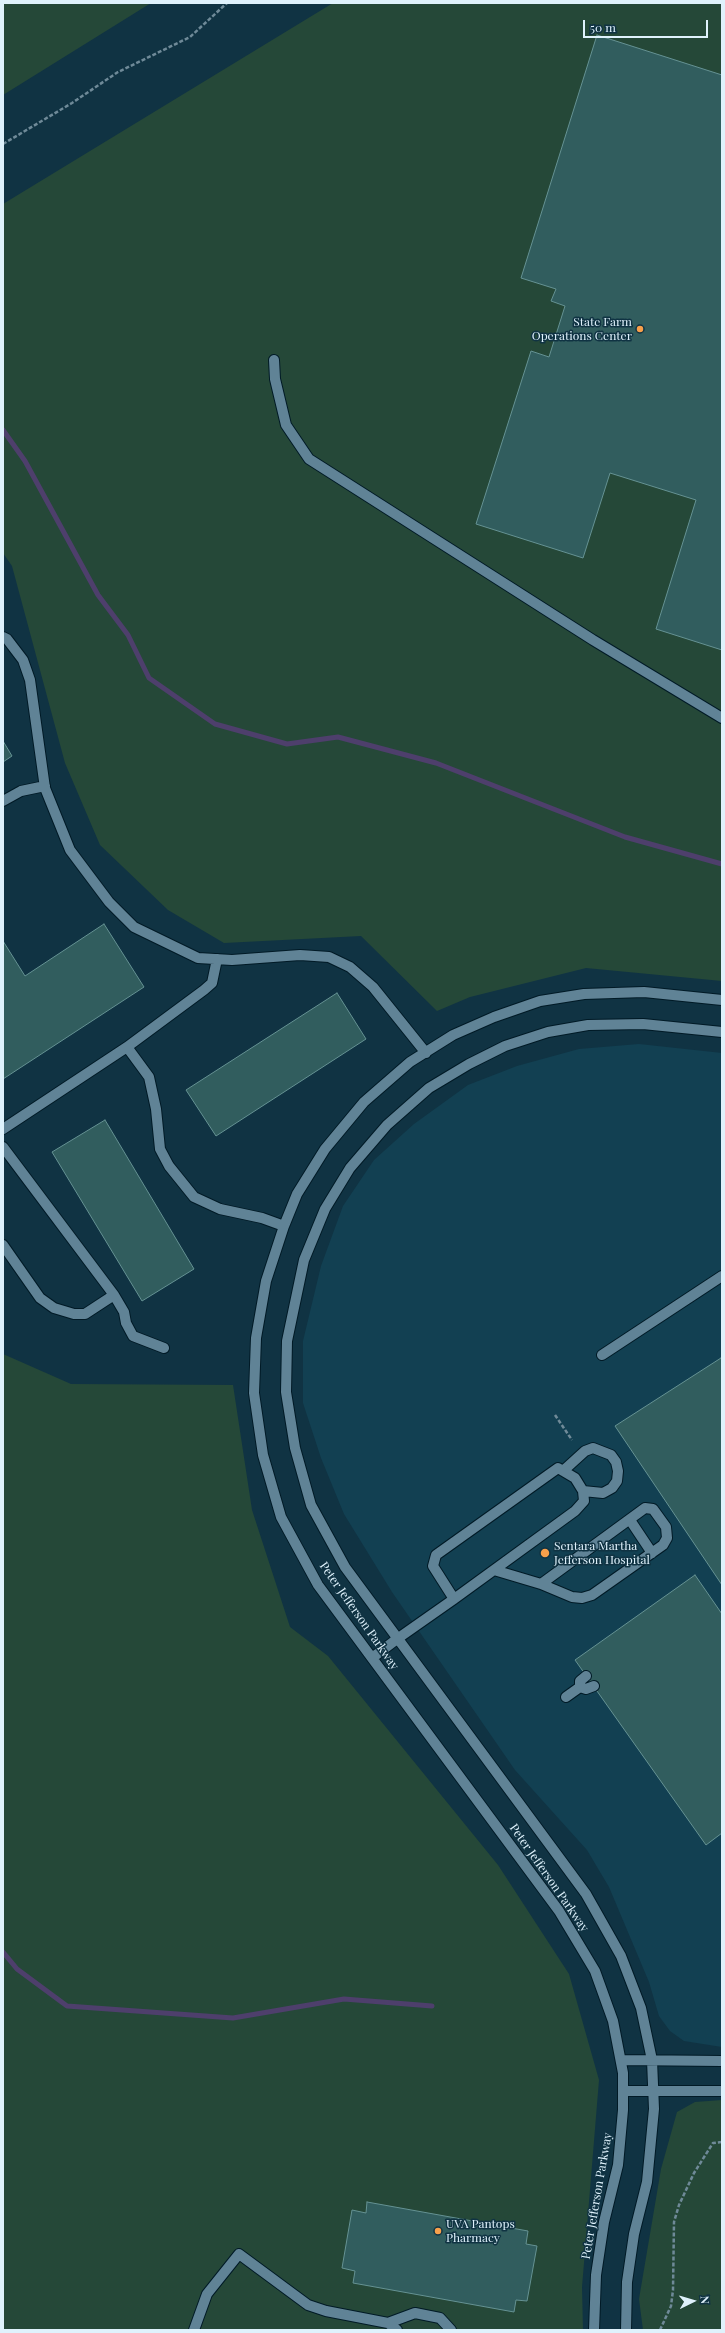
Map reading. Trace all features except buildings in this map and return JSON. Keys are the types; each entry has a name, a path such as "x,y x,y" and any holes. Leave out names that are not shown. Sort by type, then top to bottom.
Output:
{"street":[{"path":"274,360 275,379 286,425 308,459 593,640 722,718"},
{"path":"3,637 7,639 23,660 30,680 45,786 70,850 109,902 134,927 198,958 232,960 300,955 329,957 350,967 373,987 426,1053"},
{"path":"3,801 21,791 45,786"},
{"path":"3,1129 127,1048 212,983 217,959"},
{"name":"Peter Jefferson Parkway","path":"594,2330 596,2275 604,2222 618,2165 624,2091 621,2060 613,2021 595,1971 559,1911 318,1584 281,1517 263,1455 254,1393 256,1338 266,1281 284,1226 297,1194 325,1149 364,1102 410,1062 453,1035 494,1016 540,1001 584,994 644,992 722,1000"},
{"name":"Peter Jefferson Parkway","path":"626,2330 628,2282 634,2234 647,2182 653,2137 654,2091 652,2060 641,2008 621,1956 586,1894 345,1567 311,1504 294,1448 286,1392 287,1341 304,1260 326,1209 350,1168 386,1125 429,1088 469,1064 505,1046 548,1032 588,1026 643,1024 722,1032"},
{"path":"127,1048 149,1077 156,1109 160,1149 169,1166 194,1197 220,1208 262,1218 284,1226"},
{"path":"3,1147 114,1295 124,1312 126,1323 133,1336 164,1348"},
{"path":"3,1245 40,1298 54,1308 74,1314 85,1314 114,1295"},
{"path":"602,1355 722,1276"},
{"path":"563,1471 585,1451 593,1448 611,1455 616,1462 618,1471 616,1481 612,1488 603,1493 583,1491"},
{"path":"372,1658 397,1639 454,1599 575,1511 584,1501 583,1491 575,1478 558,1468 436,1555 433,1566 454,1599"},
{"path":"494,1570 541,1584 572,1597 592,1595 663,1545 667,1538 666,1527 653,1509 645,1508 541,1584"},
{"path":"630,1520 652,1553"},
{"path":"580,1687 580,1681 586,1676"},
{"path":"580,1687 586,1689 594,1686"},
{"path":"566,1698 580,1687"},
{"path":"621,2060 722,2061"},
{"path":"624,2091 722,2091"},
{"path":"194,2330 207,2294 239,2254 308,2305 326,2311 388,2323 397,2330"},
{"path":"388,2323 415,2313 440,2318 451,2330"}],"path":[{"path":"3,144 72,104 118,72 190,37 227,3"},
{"path":"556,1415 572,1440"},
{"path":"660,2330 671,2306 674,2290 674,2222 679,2205 694,2173 713,2144 722,2142"}],"shaded area":[{"name":"Sentara Martha Jefferson Hospital","path":"639,1044 722,1053 722,2047 684,2041 670,2031 659,2016 649,1982 609,1887 587,1850 515,1770 392,1592 344,1514 321,1458 303,1403 303,1341 321,1266 343,1206 374,1160 414,1124 468,1085 517,1066 579,1049"}],"green space":[{"path":"3,3 151,3 3,95"},
{"path":"333,3 722,3 722,981 586,968 470,997 437,1011 361,936 224,943 168,910 100,845 65,763 12,566 3,553 3,204"},
{"path":"3,1354 71,1384 233,1385 252,1510 290,1627 328,1656 498,1865 569,1974 599,2080 582,2287 583,2330 3,2330"},
{"path":"722,2100 722,2330 643,2330 639,2299 661,2169 677,2112 695,2102"}],"waterway":[{"path":"3,430 25,461 98,595 128,635 149,678 215,724 287,744 338,737 436,763 625,837 722,864"},
{"path":"3,1952 17,1969 67,2006 233,2018 344,1999 432,2006"}],"place":[{"name":"State Farm Operations Center","path":"640,329"},
{"name":"Sentara Martha Jefferson Hospital","path":"545,1553"},
{"name":"UVA Pantops Pharmacy","path":"438,2231"}]}
